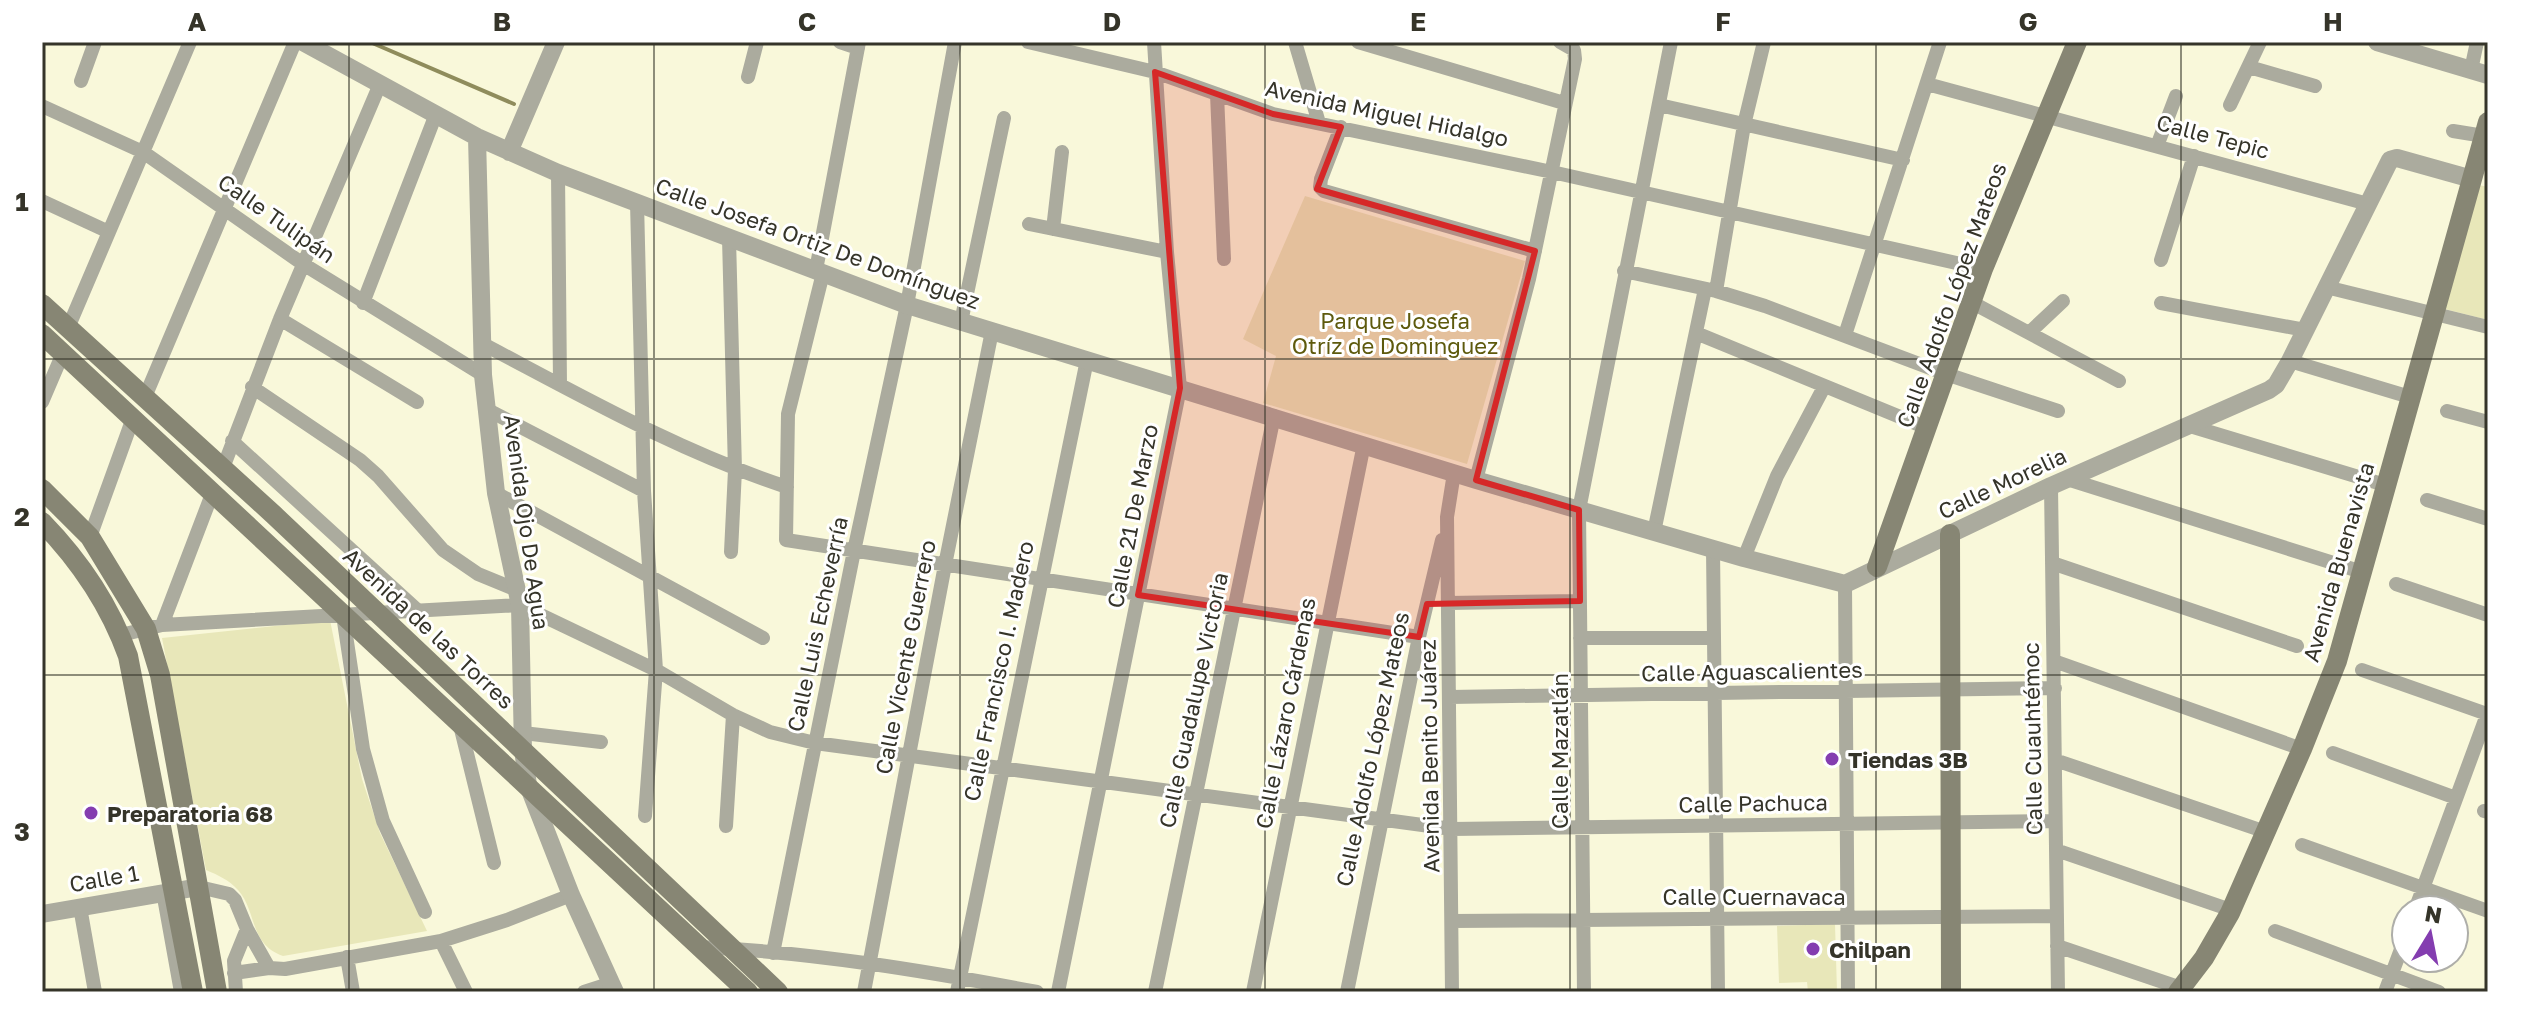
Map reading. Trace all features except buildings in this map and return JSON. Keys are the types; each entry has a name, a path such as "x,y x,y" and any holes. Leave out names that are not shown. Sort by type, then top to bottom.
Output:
{"main road":[{"name":"Calle Adolfo López Mateos","path":"1877,567 1983,269 2077,42"},
{"name":"Avenida Buenavista","path":"2179,990 2204,958 2231,910 2337,661 2433,314 2480,181 2486,129"},
{"name":"Avenida de las Torres","path":"42,304 376,612 523,741 778,992"},
{"path":"42,334 748,992"},
{"path":"42,489 90,537 154,627 217,992"},
{"path":"42,522 80,566 121,635 136,687 169,891 193,992"},
{"path":"1950,534 1951,992"}],"street":[{"path":"81,81 95,42"},
{"path":"68,328 190,42"},
{"path":"145,397 295,42"},
{"name":"Calle Josefa Ortiz De Domínguez","path":"303,42 509,152 907,305 1476,480"},
{"path":"509,152 556,42"},
{"path":"748,77 757,42"},
{"path":"840,42 858,45 819,271 788,414 786,540 1419,637"},
{"path":"907,305 955,42"},
{"name":"Avenida Miguel Hidalgo","path":"1028,42 1155,72 1273,114 1552,172 1983,269"},
{"name":"Calle 21 De Marzo","path":"1058,992 1180,388 1167,252 1154,42"},
{"path":"1295,42 1319,123"},
{"path":"1358,42 1564,103"},
{"path":"1560,42 1574,50 1575,59 1535,251 1476,480 1845,584 1848,992"},
{"name":"Calle Mazatlán","path":"1584,992 1579,510 1671,42"},
{"path":"1654,532 1696,333 1711,290 1730,212 1744,125 1764,42"},
{"path":"1845,335 1940,42"},
{"path":"2230,105 2260,42"},
{"path":"2377,42 2479,73 2477,42"},
{"path":"2249,67 2315,86"},
{"path":"223,468 252,387 380,84"},
{"name":"Calle Tepic","path":"1927,84 2368,204"},
{"path":"1217,94 1224,259"},
{"path":"2157,146 2176,96"},
{"path":"1659,105 1903,160"},
{"name":"Calle Tulipán","path":"42,106 143,152 303,264 483,375"},
{"path":"363,303 436,114"},
{"path":"961,322 1004,118"},
{"path":"1341,127 1320,187 1324,191 1535,251"},
{"path":"2453,131 2486,129"},
{"name":"Avenida Ojo De Agua","path":"477,137 483,375 496,493 518,598 523,741 528,785 571,895 613,987"},
{"path":"1053,229 1062,152"},
{"path":"2161,260 2194,156"},
{"path":"2410,397 2290,361 2393,158 2480,181"},
{"path":"558,173 560,384"},
{"path":"42,201 109,232"},
{"path":"637,202 644,491 656,670 645,816"},
{"path":"1029,224 1167,252"},
{"path":"729,238 735,470 731,552"},
{"path":"1624,271 1711,290 2058,411"},
{"path":"2326,287 2488,327"},
{"path":"2029,333 2063,301"},
{"path":"1971,302 2119,381"},
{"path":"2161,303 2305,330"},
{"name":"Calle Luis Echeverría","path":"773,953 907,305"},
{"path":"280,319 417,402"},
{"name":"Calle Vicente Guerrero","path":"864,992 992,331"},
{"path":"1696,333 1927,428"},
{"path":"481,343 735,470 787,487"},
{"path":"42,402 63,353"},
{"name":"Calle Francisco I. Madero","path":"959,985 1087,360"},
{"name":"Calle Morelia","path":"1845,584 2276,385 2290,361"},
{"name":"Calle Pachuca","path":"252,387 360,460 443,550 478,574 733,715 770,732 815,743 1452,829 2055,821"},
{"path":"1744,558 1777,476 1824,387"},
{"path":"486,409 644,491"},
{"path":"2447,411 2488,422"},
{"name":"Calle Guadalupe Victoria","path":"1155,992 1274,416"},
{"path":"90,537 133,418"},
{"path":"2190,426 2385,485"},
{"path":"232,441 416,609"},
{"name":"Calle Lázaro Cárdenas","path":"1253,992 1364,444"},
{"name":"Avenida Benito Juárez","path":"1452,992 1447,517 1454,473"},
{"path":"2059,483 2362,572"},
{"name":"Calle Cuauhtémoc","path":"2058,992 2052,563 2059,483"},
{"path":"496,493 763,638"},
{"path":"154,627 212,494"},
{"path":"2427,500 2488,519"},
{"name":"Calle Adolfo López Mateos","path":"1347,992 1419,637 1447,517"},
{"path":"1713,549 1718,992"},
{"path":"2052,563 2297,646"},
{"path":"2396,584 2488,615"},
{"path":"121,635 154,627 343,615 518,598"},
{"path":"1448,603 1580,601"},
{"path":"343,615 363,749 383,821 425,912"},
{"path":"1580,638 1714,638"},
{"path":"2054,661 2302,749"},
{"path":"2362,670 2488,713 2421,894"},
{"name":"Calle Aguascalientes","path":"1450,697 2055,688"},
{"path":"726,826 733,715"},
{"path":"459,721 494,863"},
{"path":"523,741 601,742"},
{"path":"2333,753 2456,798"},
{"path":"2055,760 2266,832"},
{"path":"2302,845 2488,911"},
{"path":"2056,850 2231,910"},
{"path":"199,887 229,894 235,900 269,968"},
{"name":"Calle 1","path":"42,914 199,887"},
{"path":"169,891 181,992"},
{"path":"234,973 285,969 441,941 571,895"},
{"path":"80,907 95,992"},
{"name":"Calle Cuernavaca","path":"1452,921 2057,916"},
{"path":"236,992 234,973 237,949 247,929"},
{"path":"2275,931 2390,973"},
{"path":"441,941 466,992"},
{"path":"2057,946 2179,990"},
{"path":"699,947 870,965 959,985 1037,992"},
{"path":"347,957 353,992"},
{"path":"2385,992 2392,974 2439,992"},
{"path":"584,992 613,987"}],"highlighted area":[{"path":"1155,72 1273,114 1341,127 1317,189 1535,251 1476,480 1579,510 1580,601 1427,604 1419,637 1138,595 1180,388"}],"green space":[{"path":"2474,184 2488,187 2488,320 2441,308"},
{"name":"Parque Josefa Otríz de Dominguez","path":"1305,196 1525,261 1467,464 1263,403 1276,356 1243,339"},
{"path":"330,620 362,779 380,833 427,931 283,956 264,944 238,890 206,870 162,638"},
{"path":"1835,924 1837,992 1808,992 1807,982 1779,983 1777,926"}],"waterway":[{"path":"370,42 514,104"}],"place":[{"name":"Tiendas 3B","path":"1832,759"},
{"name":"Preparatoria 68","path":"91,813"},
{"name":"Chilpan","path":"1813,949"}]}
